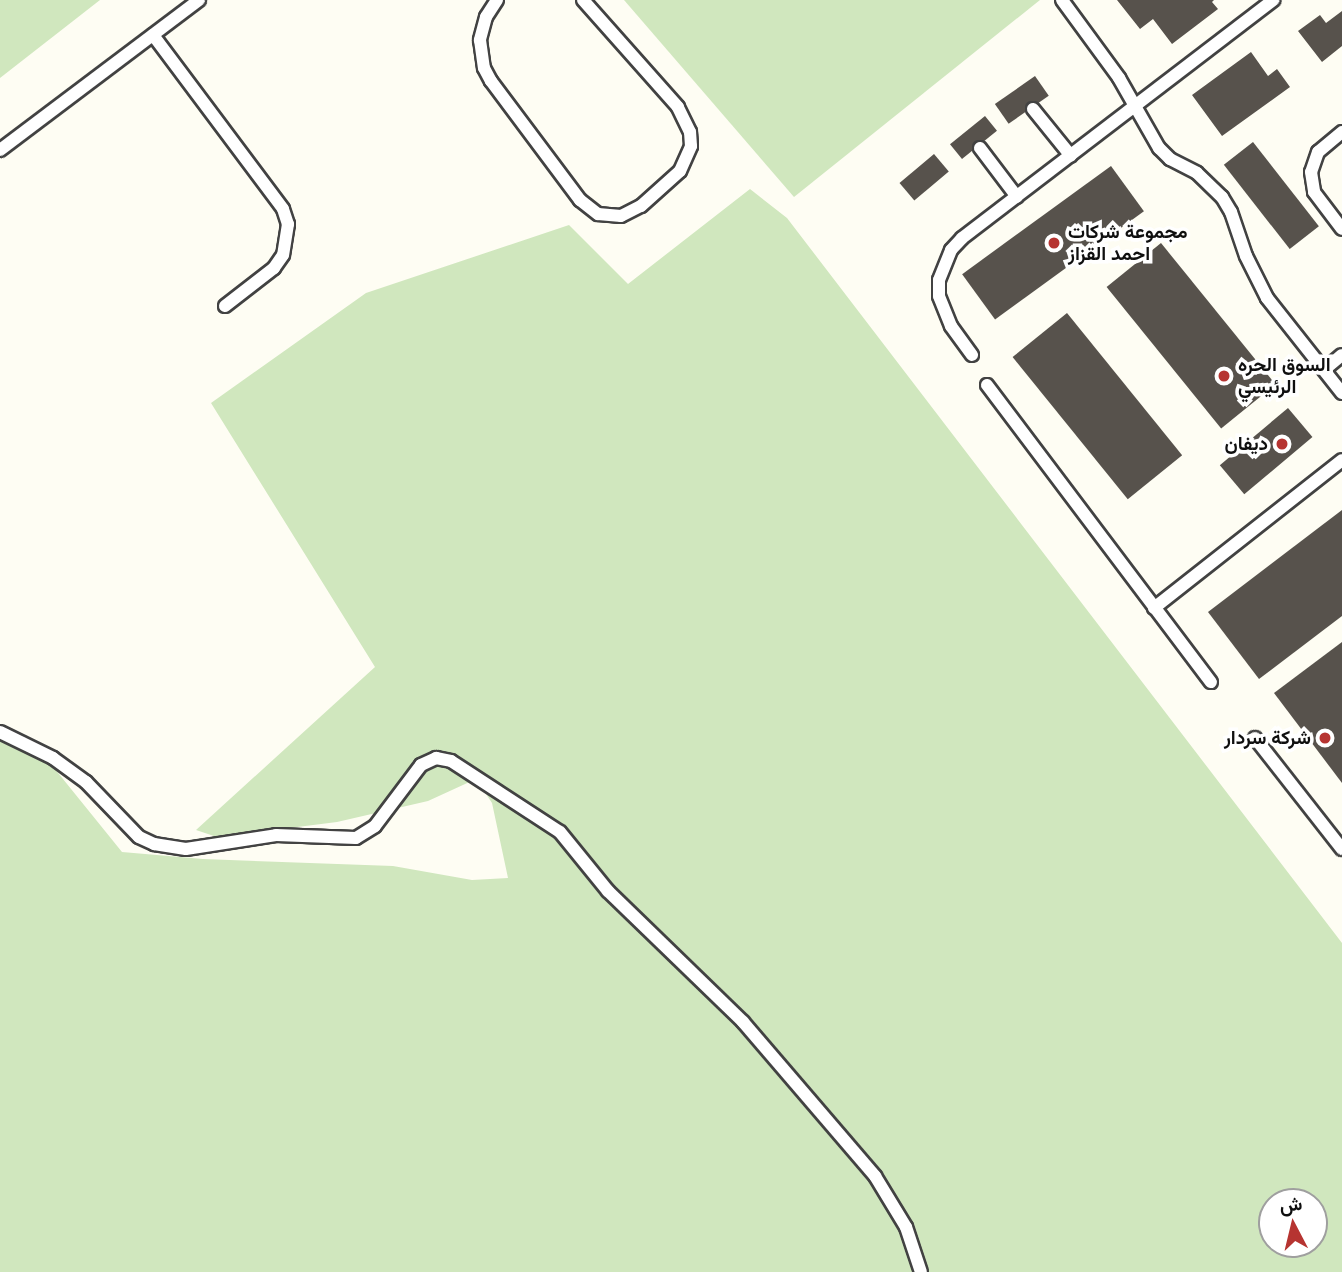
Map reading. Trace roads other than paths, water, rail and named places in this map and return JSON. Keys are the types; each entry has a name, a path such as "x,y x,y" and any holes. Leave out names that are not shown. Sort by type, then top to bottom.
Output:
{"lane":[{"path":"0,149 199,0"},
{"path":"497,0 485,17 480,40 484,68 491,81 580,200 598,214 621,216 641,206 680,171 691,146 690,132 678,107 583,0"},
{"path":"1062,0 1119,78 1158,148 1170,159 1197,173 1222,197 1231,212 1245,256 1267,298 1342,393"},
{"path":"972,355 943,312 939,280 943,264 962,238 1273,0"},
{"path":"153,34 283,209 288,224 283,255 274,268 225,306"},
{"path":"1033,110 1071,156"},
{"path":"1342,132 1318,152 1311,172 1314,192 1342,229"},
{"path":"980,148 1017,197"},
{"path":"1324,370 1342,355"},
{"path":"987,385 1211,682"},
{"path":"1154,608 1342,460"},
{"path":"0,732 70,769 94,789 139,837 154,844 186,849 276,835 356,838 375,826 422,765 436,758 451,761 560,832 608,891 743,1022 875,1176 906,1227 921,1272"},
{"path":"1255,738 1342,849"}],"place":[{"name":"مجموعة شركات احمد القزاز","path":"1054,243"},
{"name":"السوق الحره الرئيسي","path":"1224,376"},
{"name":"ديفان","path":"1282,444"},
{"name":"شركة سردار","path":"1325,738"}]}
